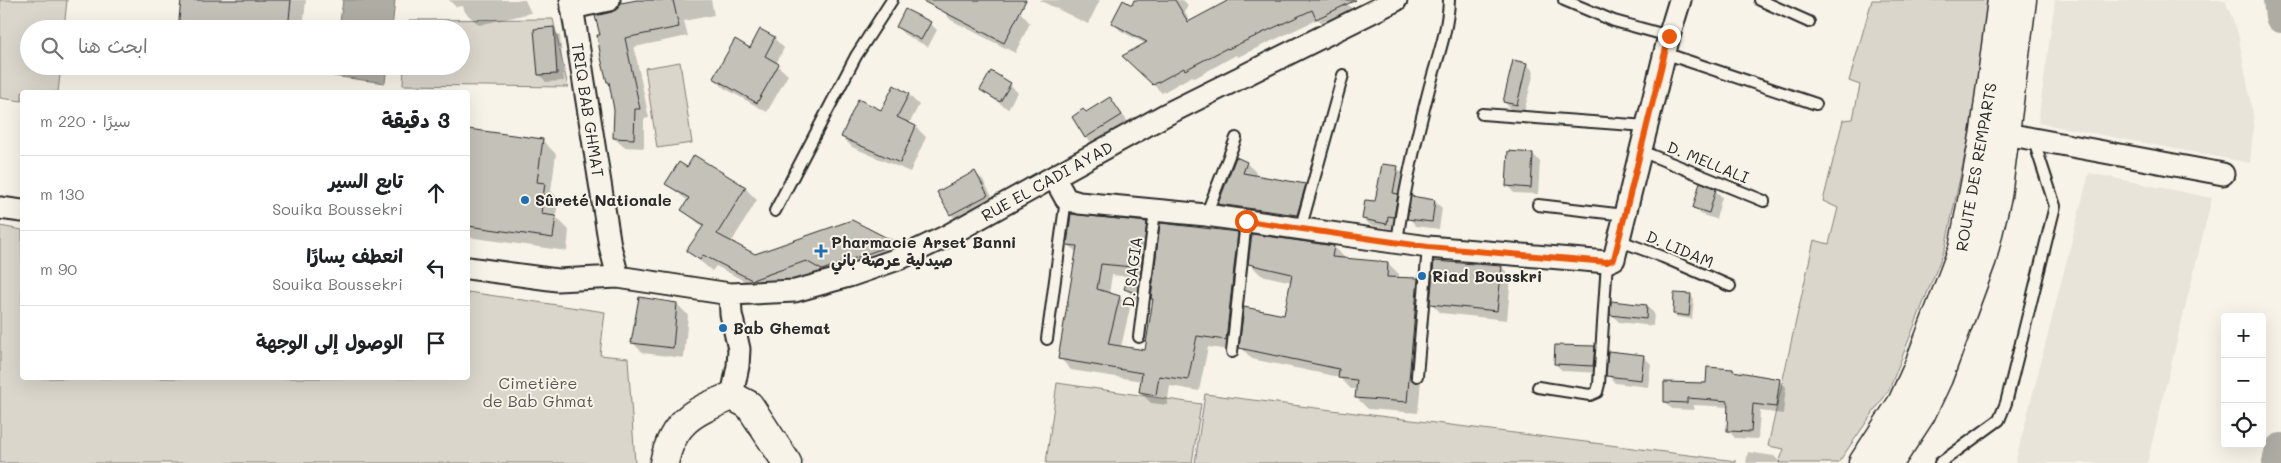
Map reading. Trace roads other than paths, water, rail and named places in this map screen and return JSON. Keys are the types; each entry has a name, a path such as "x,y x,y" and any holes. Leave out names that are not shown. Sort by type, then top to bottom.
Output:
{"main road":[{"name":"ROUTE DES REMPARTS","path":"1889,463 1921,414 1938,378 1982,259 1997,196 1995,132 2002,0"},
{"name":"ROUTE DES REMPARTS","path":"1863,463 1902,403 1937,320 1963,249 1995,132 2022,0"},
{"path":"664,463 671,438 683,422 698,410 732,396 749,405 787,463"}],"street":[{"path":"571,4 609,0"},
{"name":"RUE EL CADI AYAD","path":"470,268 557,280 618,278 731,304 795,291 858,273 900,258 947,236 1165,115 1396,0"},
{"path":"1054,177 1066,199 1078,204 1206,215 1428,247 1607,262 1614,259 1680,0"},
{"name":"TRIQ BAB GHMAT","path":"571,4 610,246 618,278"},
{"path":"1995,132 2223,174"},
{"path":"0,208 20,211"},
{"path":"731,304 723,328 728,348 738,366 732,396"}],"lane":[{"path":"775,211 856,56 892,0"},
{"path":"1398,242 1404,197 1430,86 1446,30 1449,0"},
{"path":"1564,0 1614,20 1667,45 1816,104"},
{"path":"1760,0 1809,22"},
{"path":"1300,230 1343,75"},
{"path":"1482,114 1647,126"},
{"path":"1206,215 1236,138"},
{"path":"1940,463 1999,420 2006,403 2055,206 2033,138"},
{"name":"D. MELLALI","path":"1641,151 1764,201"},
{"path":"1047,339 1066,199"},
{"path":"1538,205 1625,215"},
{"name":"D. SAGIA","path":"1139,337 1155,211"},
{"path":"1232,352 1246,221"},
{"name":"D. LIDAM","path":"1618,240 1730,286"},
{"path":"1417,376 1428,247"},
{"path":"1538,387 1590,395 1597,392 1607,262"}],"waterway":[{"path":"2279,0 2281,17"},
{"path":"2278,463 2281,449"}],"place":[{"name":"Sûreté Nationale","path":"525,200"},
{"name":"Pharmacie Arset Banni صيدلية عرصة باني","path":"821,251"},
{"name":"Riad Bousskri","path":"1422,276"},
{"name":"Bab Ghemat","path":"723,328"}],"park label":[{"name":"Cimetière de Bab Ghmat","path":"538,392"}]}
